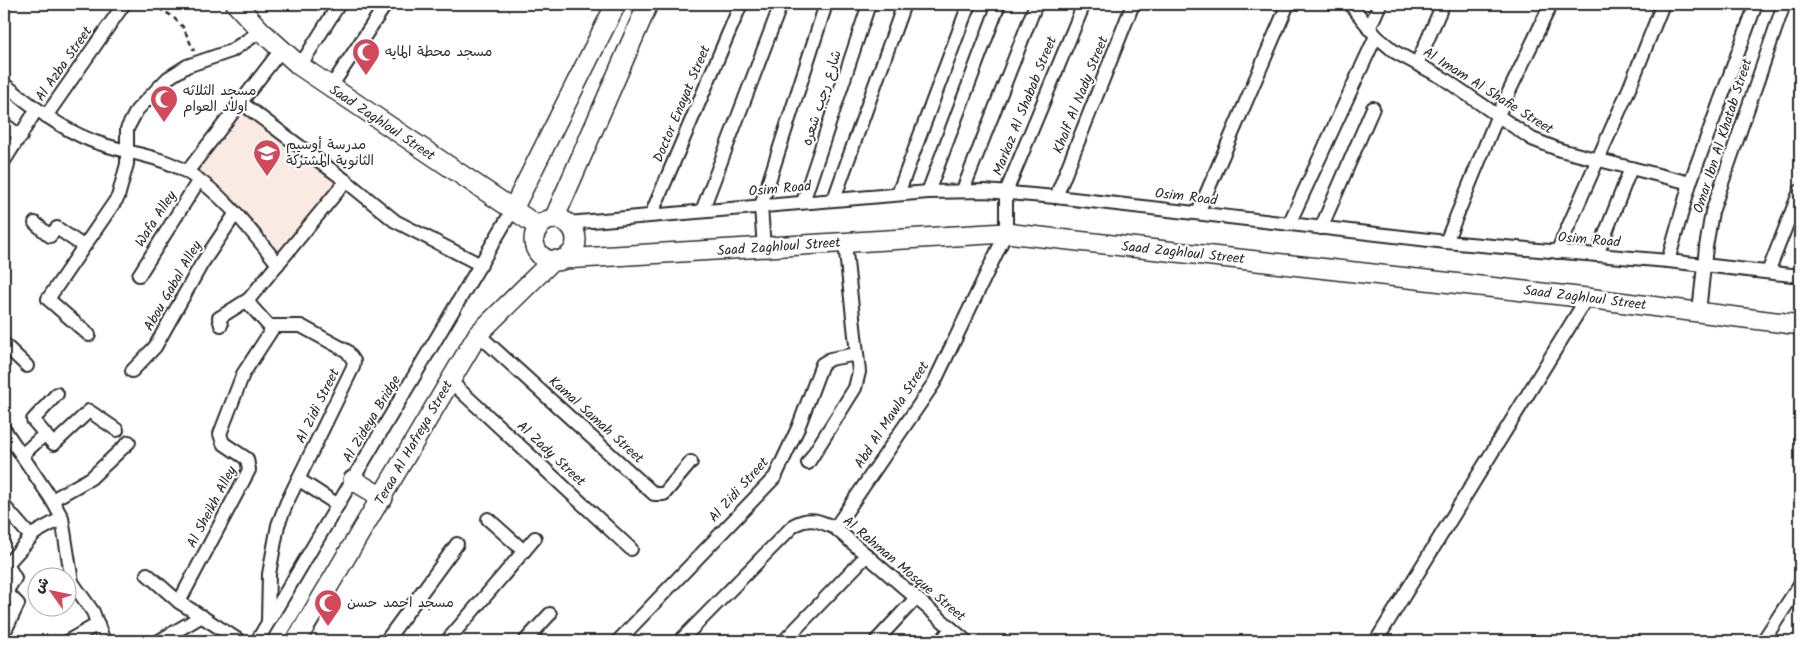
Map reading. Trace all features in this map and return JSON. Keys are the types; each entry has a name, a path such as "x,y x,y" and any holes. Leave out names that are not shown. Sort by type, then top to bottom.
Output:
{"street":[{"name":"Al Azba Street","path":"4,161 124,4"},
{"path":"300,66 339,4"},
{"path":"330,88 386,4"},
{"path":"512,211 616,4"},
{"path":"554,223 574,229 576,241 572,252 558,260 542,256 535,239 554,223 648,4"},
{"name":"Doctor Enayat Street","path":"651,215 740,4"},
{"path":"702,211 781,4"},
{"path":"764,249 761,206 826,4"},
{"name":"شارع رجب شعره","path":"803,202 869,4"},
{"path":"834,199 904,4"},
{"path":"898,194 969,4"},
{"path":"928,192 999,4"},
{"path":"963,190 1036,4"},
{"name":"Markaz Al Shabab Street","path":"1006,192 1084,4"},
{"name":"Khalf Al Nady Street","path":"1056,196 1134,4"},
{"path":"1198,213 1288,4"},
{"name":"Al Imam Al Shafie Street","path":"1350,4 1372,32 1396,52 1443,78 1497,117 1542,143 1598,160 1690,183"},
{"path":"1289,224 1372,32 1380,4"},
{"path":"1418,64 1443,4"},
{"path":"1446,242 1497,117 1551,4"},
{"path":"1557,252 1598,160 1663,4"},
{"name":"Omar Ibn Al Khatab Street","path":"1668,261 1690,183 1756,4"},
{"name":"Omar Ibn Al Khatab Street","path":"1700,305 1712,212 1784,4"},
{"name":"Saad Zaghloul Street","path":"238,5 281,50 330,88 512,211 554,223"},
{"path":"607,22 634,35"},
{"path":"89,334 48,299 118,197 125,176 127,129 137,110 168,78 200,61 231,51 261,31"},
{"path":"187,172 239,102 281,50"},
{"path":"4,84 41,113 90,140 127,153 148,155 167,161 200,180 236,213 278,264"},
{"path":"239,102 346,181 394,221 481,265"},
{"path":"1321,228 1374,108"},
{"path":"4,124 21,137"},
{"path":"1597,255 1631,168"},
{"name":"Wafa Alley","path":"139,275 200,180"},
{"path":"221,325 219,318 249,299 346,181"},
{"name":"Osim Road","path":"554,223 963,190 1056,196 1446,242 1668,261 1800,276"},
{"path":"1768,272 1800,191"},
{"path":"1006,192 1006,233"},
{"name":"Al Zideya Bridge","path":"257,641 512,211"},
{"name":"Abou Gabal Alley","path":"132,371 155,347 200,265 236,213"},
{"path":"35,223 50,236 57,228 84,246"},
{"name":"Saad Zaghloul Street","path":"558,260 1006,233 1587,298 1700,305 1800,325"},
{"name":"Abd Al Mawla Street","path":"835,528 934,383 1006,233"},
{"path":"808,463 855,388 859,372 845,243"},
{"name":"Teraa Al Hafreya Street","path":"296,641 383,498 478,334 558,260"},
{"path":"1376,641 1587,298"},
{"path":"249,299 250,305 273,328"},
{"name":"Al Zidi Street","path":"268,622 269,574 272,549 287,502 353,367 354,361 348,351 301,326 295,324 273,328"},
{"name":"Al Sheikh Alley","path":"179,602 249,470 247,459 223,443 220,434 243,374 273,328"},
{"name":"Kamal Samah Street","path":"478,334 654,494 664,494 691,462"},
{"path":"4,344 27,366"},
{"name":"Al Zidi Street","path":"618,641 775,477 798,428 822,364 830,359 857,354"},
{"name":"Al Zady Street","path":"450,381 631,549"},
{"path":"57,394 33,420 54,444 89,411 117,430"},
{"path":"4,429 62,518 72,582 98,624 104,641"},
{"path":"22,454 45,435"},
{"path":"52,500 92,478 129,442"},
{"path":"298,479 338,505"},
{"path":"353,480 383,498"},
{"path":"4,506 31,537"},
{"path":"4,633 18,604 6,592 15,578 8,565 22,545 31,537 62,518"},
{"path":"488,518 524,551"},
{"name":"Al Rahman Mosque Street","path":"680,641 794,525 802,520 812,519 835,528 966,641"},
{"path":"447,641 535,538"},
{"path":"386,641 457,544"},
{"path":"784,641 867,555"},
{"path":"147,574 179,602 240,641"},
{"path":"1762,641 1800,584"},
{"path":"876,641 916,598"},
{"path":"525,641 550,614"},
{"path":"159,641 202,616"},
{"path":"68,641 98,624"},
{"path":"942,641 951,629"},
{"path":"4,640 8,641"}],"path":[{"path":"151,4 172,16 183,27 200,61"}],"shaded area":[{"name":"مدرسة أوسيم الثانوية المشتركة","path":"240,106 342,182 279,258 194,172"}],"place":[{"name":"مسجد محطة المايه","path":"366,76"},
{"name":"مسجد الثلاثه اولاد العوام","path":"164,123"},
{"name":"مدرسة أوسيم الثانوية المشتركة","path":"267,177"},
{"name":"مسجد احمد حسن","path":"328,627"}]}
